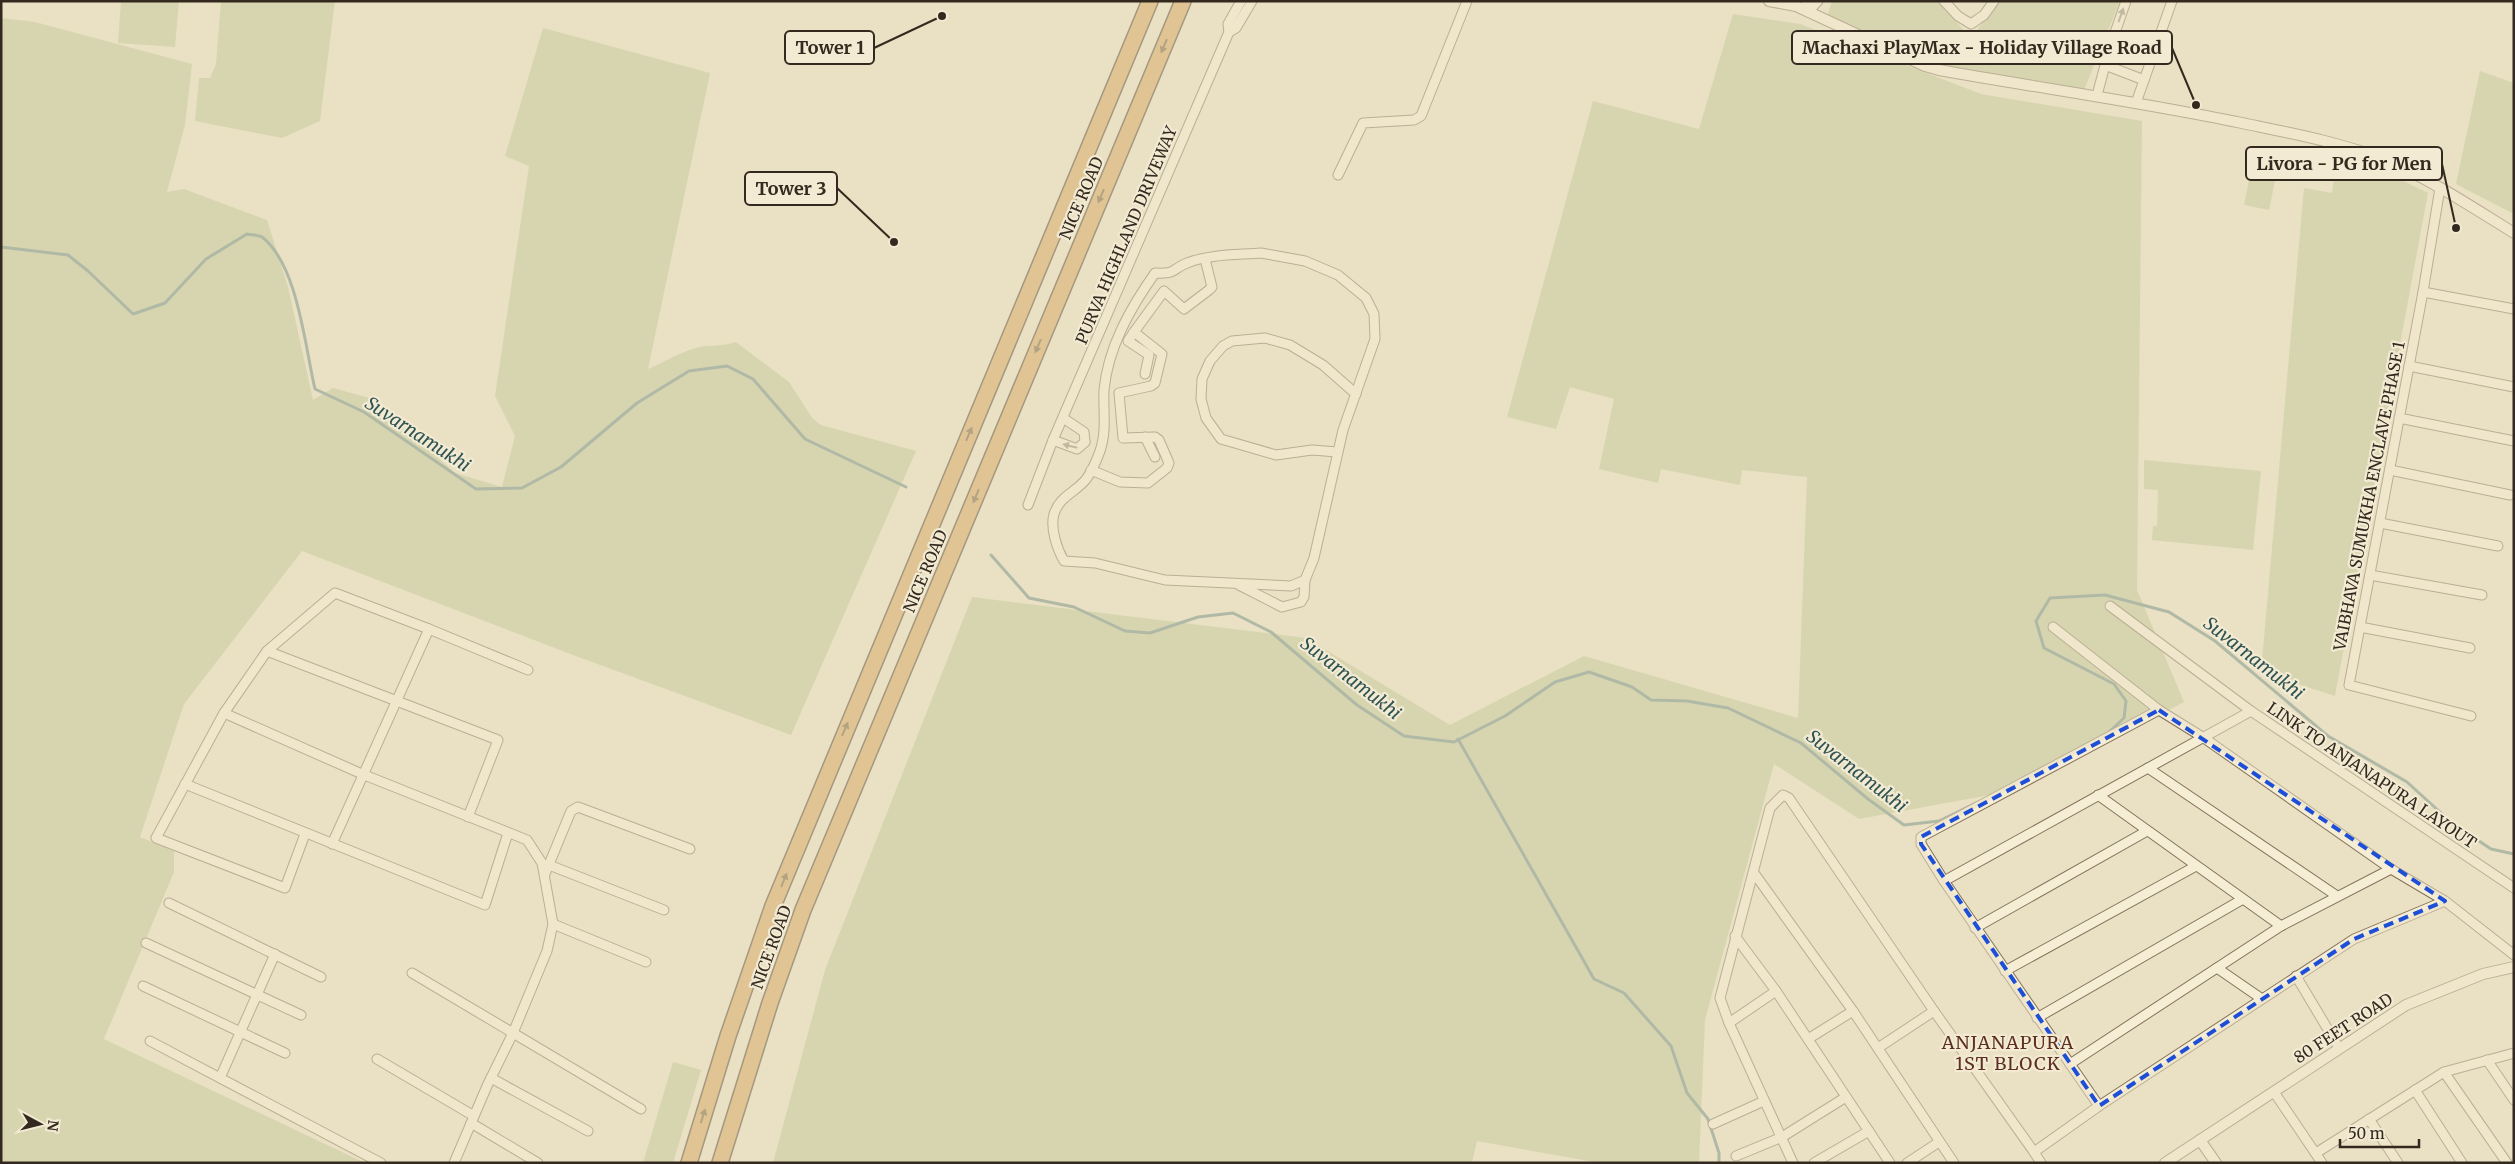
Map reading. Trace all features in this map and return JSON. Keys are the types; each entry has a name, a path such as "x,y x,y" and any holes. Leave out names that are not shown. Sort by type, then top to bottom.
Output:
{"highway":[{"name":"NICE ROAD","path":"689,1163 725,1045 773,906 1150,1"},
{"name":"NICE ROAD","path":"720,1163 770,1003 803,910 1183,1"}],"street":[{"path":"1241,1 1228,24 1230,32 1236,28 1252,1"},
{"path":"1338,175 1363,123 1414,120 1421,116 1467,1"},
{"path":"1769,1 1807,7 1925,66 1939,70 2097,95 2321,140 2386,161 2440,188 2514,233"},
{"path":"1807,7 1818,1"},
{"path":"1944,1 1958,16 1970,24 1984,15 1994,1"},
{"path":"2097,95 2126,1"},
{"path":"2136,103 2172,1"},
{"name":"PURVA HIGHLAND DRIVEWAY","path":"1028,505 1053,440 1230,32"},
{"path":"2105,65 2144,80"},
{"name":"VAIBHAVA SUMUKHA ENCLAVE PHASE 1","path":"2440,188 2423,292 2349,685 2471,716"},
{"name":"PURVA HIGHLAND DRIVEWAY","path":"1261,253 1305,261 1338,275 1366,298 1374,314 1375,339 1337,452 1314,558 1305,580 1291,586 1166,580 1095,564 1064,561 1058,552 1055,540 1054,515 1063,497 1087,479 1100,449 1104,420 1106,370 1120,333 1143,290 1155,273 1171,274 1187,263 1205,259 1261,253"},
{"path":"1145,374 1149,355 1128,341 1164,291 1184,309 1210,290 1212,287 1205,259"},
{"path":"2423,292 2514,308"},
{"path":"1091,470 1120,482 1148,483 1169,463 1159,440 1155,437 1123,438 1119,393 1152,386 1155,383 1162,354 1134,332"},
{"path":"1337,452 1312,450 1276,455 1221,439 1206,418 1201,399 1202,378 1210,361 1223,346 1232,341 1265,338 1290,345 1323,365 1356,394"},
{"path":"2409,366 2514,386"},
{"path":"1064,418 1084,432 1085,442"},
{"path":"2399,418 2514,441"},
{"path":"1145,437 1155,457"},
{"path":"1053,440 1077,449 1085,442"},
{"path":"1085,442 1100,449"},
{"path":"2390,470 2510,495"},
{"path":"2380,523 2498,546"},
{"path":"2370,575 2482,595"},
{"path":"1235,583 1282,607 1301,602 1304,597 1305,580"},
{"path":"304,834 285,888 156,838 224,713 267,651 335,593 528,670"},
{"path":"2110,606 2251,711"},
{"path":"2053,627 2159,710 2204,738 2391,869 2445,901 2512,949"},
{"path":"2360,627 2470,648"},
{"path":"332,844 429,629"},
{"path":"267,651 498,740 468,817"},
{"path":"2099,1106 1975,928 1921,844 1921,837 2159,710"},
{"name":"LINK TO ANJANAPURA LAYOUT","path":"1944,881 2251,711 2514,888"},
{"path":"224,713 362,774 527,840 547,869 664,910"},
{"path":"2148,768 2337,896"},
{"path":"185,784 304,834 485,905 508,833"},
{"path":"1793,1163 1729,1023 1720,998 1770,808 1783,795 1789,798 1934,1011 2041,1163"},
{"path":"2098,795 2281,926"},
{"path":"454,1163 513,1033 547,951 553,924 547,869 571,811 578,806 690,849"},
{"path":"1975,928 2147,831"},
{"path":"2005,970 2196,866"},
{"path":"2070,1064 2281,926 2391,869"},
{"path":"1754,874 1853,1011 1938,1142 1954,1163"},
{"path":"2037,1018 2243,899"},
{"path":"2034,1152 2099,1106 2354,939 2445,901"},
{"path":"169,903 320,977"},
{"path":"553,924 646,962"},
{"path":"1735,936 1776,991 1890,1163"},
{"path":"146,943 301,1014"},
{"path":"220,1078 276,954"},
{"name":"80 FEET ROAD","path":"2165,1163 2406,1005 2482,974 2514,967"},
{"path":"2217,968 2262,999"},
{"path":"412,973 641,1109"},
{"path":"2296,976 2339,1048"},
{"path":"143,986 285,1053"},
{"path":"1729,1023 1776,991"},
{"path":"1808,1039 1853,1011"},
{"path":"1878,1048 1934,1011"},
{"path":"150,1041 381,1163"},
{"path":"2316,1153 2444,1072 2514,1053"},
{"path":"377,1059 538,1163"},
{"path":"2488,1060 2514,1100"},
{"path":"2444,1072 2507,1163"},
{"path":"491,1078 588,1131"},
{"path":"2415,1090 2462,1163"},
{"path":"2274,1092 2322,1163"},
{"path":"1736,1156 1782,1137 1846,1097"},
{"path":"1713,1124 1764,1101"},
{"path":"2370,1119 2398,1163"},
{"path":"1814,1163 1869,1131"},
{"path":"2200,1140 2216,1163"},
{"path":"1907,1163 1938,1142"}],"highlighted area":[{"path":"2159,710 2445,901 2354,939 2099,1106 1921,844 1921,837"}],"green space":[{"path":"121,1 179,1 175,47 118,43"},
{"path":"221,1 335,1 320,121 282,138 195,121 199,78 210,78 216,64"},
{"path":"1832,1 1939,1 1971,39 1997,1 2120,1 2084,90 1957,74 1827,17"},
{"path":"1733,14 1800,24 1981,94 2142,121 2137,590 2184,702 2017,790 1859,819 1774,764 1705,1020 1699,1163 1600,1163 1477,1141 1472,1163 773,1163 825,970 972,597 1306,638 1450,725 1584,656 1798,718 1807,477 1742,470 1740,485 1661,469 1658,483 1599,469 1614,399 1570,387 1556,429 1507,417 1593,101 1699,129"},
{"path":"1,18 35,22 192,64 185,125 167,192 184,189 267,220 288,287 313,400 333,388 373,399 455,473 502,487 515,436 495,396 529,166 505,156 543,28 710,73 648,369 683,352 696,348 736,342 789,382 813,419 821,425 916,451 791,735 573,655 302,551 184,704 140,837 174,851 174,872 104,1039 365,1163 1,1163"},
{"path":"2480,71 2514,83 2514,214 2456,184"},
{"path":"2255,151 2280,156 2269,210 2244,205"},
{"path":"2337,155 2379,169 2428,193 2335,696 2261,672 2304,188 2332,193"},
{"path":"2144,460 2261,471 2253,550 2152,540 2153,526 2157,526 2158,490 2144,489"},
{"path":"673,1062 701,1070 673,1163 643,1163"}],"waterway":[{"name":"Suvarnamukhi","path":"1,247 68,255 88,271 133,314 165,303 206,259 247,234 262,237 274,250 292,286 315,389 364,412 476,489 522,488 561,467 637,403 689,371 727,366 753,379 805,439 906,487"},
{"name":"Suvarnamukhi","path":"991,555 1029,598 1074,607 1125,631 1150,633 1198,617 1233,613 1271,632 1357,705 1404,736 1454,742 1505,716 1555,682 1589,672 1632,687 1651,700 1687,701 1728,708 1801,743 1868,799 1904,825 1939,821 1978,802"},
{"name":"Suvarnamukhi","path":"2108,733 2124,718 2126,701 2114,684 2044,648 2036,621 2050,598 2105,595 2169,612 2215,641 2328,736 2407,782 2452,823 2491,849 2514,854"},
{"path":"1458,739 1594,979 1624,993 1671,1046 1687,1093 1708,1119 1719,1153 1719,1163"}],"place":[{"name":"Tower 1","path":"942,16"},
{"name":"Machaxi PlayMax - Holiday Village Road","path":"2196,105"},
{"name":"Livora - PG for Men","path":"2456,228"},
{"name":"Tower 3","path":"894,242"}],"district":[{"name":"ANJANAPURA 1ST BLOCK","path":"2008,1052"}]}
